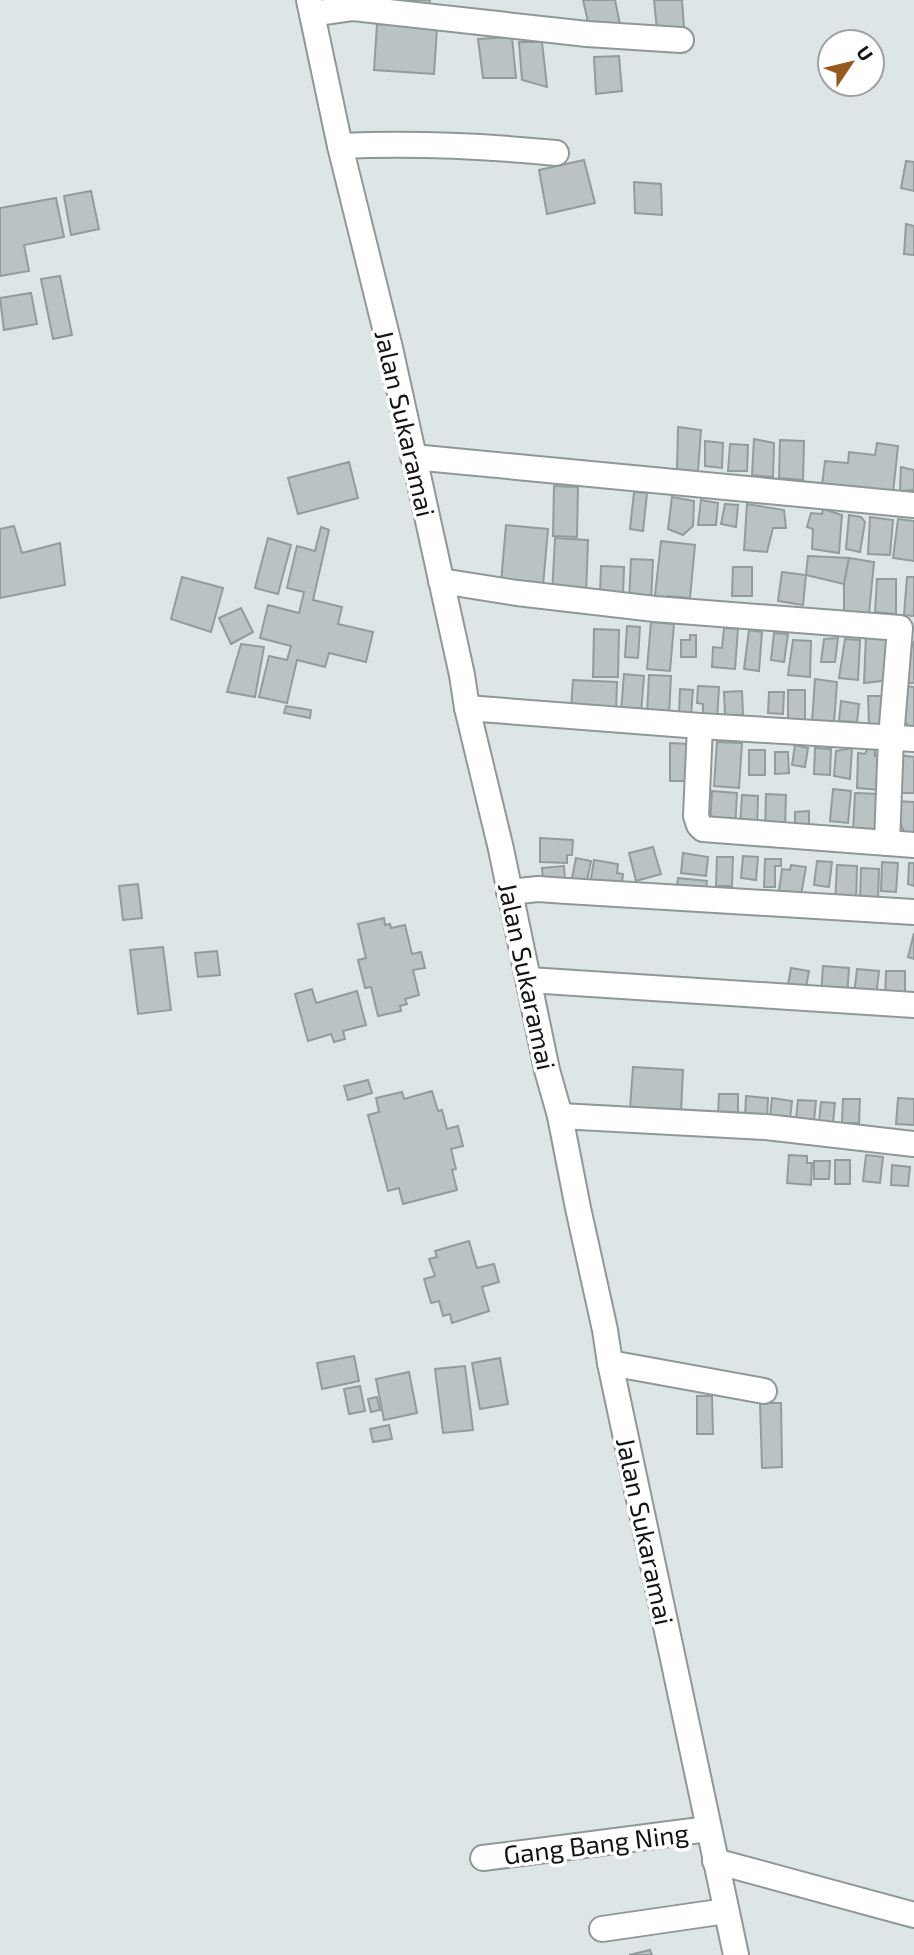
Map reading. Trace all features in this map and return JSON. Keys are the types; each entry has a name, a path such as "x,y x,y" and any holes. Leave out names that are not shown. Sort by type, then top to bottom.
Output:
{"street":[{"path":"310,7 353,8 587,34 681,40"},
{"name":"Jalan Sukaramai","path":"310,7 340,146 390,348 547,1070 560,1116 708,1829 731,1865 726,1911 736,1955"},
{"path":"340,146 383,144 556,153"},
{"path":"412,457 914,505"},
{"path":"441,581 517,593 693,613 907,629 902,739 887,843"},
{"path":"467,708 902,739"},
{"path":"700,726 696,816 703,830 914,845"},
{"path":"509,892 538,889 914,912"},
{"path":"529,980 914,1004"},
{"path":"560,1116 766,1127 914,1144"},
{"path":"610,1363 764,1391"},
{"name":"Gang Bang Ning","path":"483,1858 708,1829"},
{"path":"731,1865 914,1915"},
{"path":"602,1929 726,1911"}],"building":[{"path":"361,0 430,0 429,9"},
{"path":"583,0 615,0 620,24 590,30"},
{"path":"654,0 682,0 684,28 657,30"},
{"path":"377,24 437,28 434,74 374,70"},
{"path":"512,37 516,78 483,78 478,39"},
{"path":"519,42 542,42 547,87 522,80"},
{"path":"619,56 622,91 596,94 594,57"},
{"path":"584,160 595,203 547,214 539,170"},
{"path":"906,161 914,162 914,191 901,188"},
{"path":"634,182 661,184 662,215 635,213"},
{"path":"91,191 99,229 71,235 64,196"},
{"path":"56,198 64,237 24,245 29,271 0,276 0,208"},
{"path":"906,224 914,226 914,255 904,254"},
{"path":"60,276 72,335 53,339 41,279"},
{"path":"31,293 37,324 4,330 0,298"},
{"path":"678,427 701,430 698,471 677,470"},
{"path":"754,439 774,443 773,477 752,475"},
{"path":"780,440 804,441 803,480 779,478"},
{"path":"705,441 723,443 722,468 705,466"},
{"path":"877,443 898,446 893,493 822,485 825,461 848,463 849,452 875,455"},
{"path":"730,444 748,445 747,471 728,471"},
{"path":"349,462 358,498 298,514 288,478"},
{"path":"901,467 914,470 914,490 900,491"},
{"path":"554,486 578,487 577,537 553,536"},
{"path":"634,492 647,493 643,531 630,529"},
{"path":"672,497 694,501 693,526 683,535 668,529"},
{"path":"701,500 718,503 716,525 698,525"},
{"path":"725,504 738,505 736,527 721,524"},
{"path":"747,504 784,510 786,528 773,528 767,552 744,550"},
{"path":"823,509 842,515 839,553 812,549 813,529 807,527 811,513 822,514"},
{"path":"849,515 861,517 865,522 860,552 846,549"},
{"path":"870,517 893,520 890,555 868,554"},
{"path":"898,519 914,521 914,561 893,558"},
{"path":"506,525 548,529 543,586 501,582"},
{"path":"14,526 22,553 60,543 65,585 0,598 0,529"},
{"path":"321,527 329,530 313,600 342,607 338,624 373,632 366,662 329,653 325,667 297,660 287,703 259,697 269,656 287,660 291,646 260,638 268,605 299,613 304,592 287,588 297,546 315,551"},
{"path":"268,538 291,545 278,594 255,588"},
{"path":"555,538 588,540 586,596 552,594"},
{"path":"661,541 695,545 690,598 668,596 666,605 654,604"},
{"path":"808,556 849,558 844,584 806,575"},
{"path":"849,558 874,562 869,614 844,612 844,584"},
{"path":"631,559 653,560 651,603 629,602"},
{"path":"601,566 624,567 623,596 600,595"},
{"path":"733,567 752,567 752,596 732,596"},
{"path":"782,572 806,575 803,605 778,601"},
{"path":"182,577 223,588 211,632 171,619"},
{"path":"907,577 914,577 914,616 904,615"},
{"path":"877,579 896,579 896,614 875,612"},
{"path":"241,608 253,632 231,644 219,618"},
{"path":"651,622 674,624 670,671 647,669"},
{"path":"627,626 640,627 638,658 625,657"},
{"path":"724,628 738,629 735,669 712,667 713,647 722,648"},
{"path":"594,629 619,630 618,677 593,677"},
{"path":"749,630 762,632 759,671 744,669"},
{"path":"774,633 788,634 784,662 771,660"},
{"path":"690,635 696,635 696,657 681,657 681,640 690,640"},
{"path":"866,635 892,639 890,680 864,683"},
{"path":"838,638 835,662 821,662 824,639"},
{"path":"845,639 860,640 858,680 839,678"},
{"path":"793,640 811,641 810,677 788,675"},
{"path":"914,641 914,683 906,683 906,649 911,649"},
{"path":"241,644 264,647 255,697 227,692"},
{"path":"624,674 644,676 641,714 621,712"},
{"path":"649,675 671,676 669,715 647,713"},
{"path":"815,679 837,682 834,723 812,722"},
{"path":"573,680 617,682 616,712 571,710"},
{"path":"698,686 719,687 717,720 703,719 703,704 697,703"},
{"path":"902,686 914,687 914,731 907,730 907,724 900,724"},
{"path":"680,689 693,690 691,715 679,714"},
{"path":"788,690 805,690 805,722 788,722"},
{"path":"742,691 743,715 725,715 724,692"},
{"path":"769,692 784,692 783,714 768,713"},
{"path":"868,696 885,696 885,726 869,725"},
{"path":"841,701 859,704 857,722 839,721"},
{"path":"286,706 311,710 310,718 284,713"},
{"path":"717,742 742,743 739,788 714,786"},
{"path":"670,743 690,744 690,781 670,781"},
{"path":"795,745 808,748 805,767 792,765"},
{"path":"815,748 831,749 830,775 814,774"},
{"path":"852,748 850,779 834,776 836,751"},
{"path":"868,748 875,748 875,756 881,755 880,790 857,788 858,753 865,754"},
{"path":"749,750 765,750 765,775 749,775"},
{"path":"775,752 788,752 789,773 775,774"},
{"path":"899,755 914,757 914,793 895,793"},
{"path":"833,789 851,791 848,823 830,821"},
{"path":"712,791 737,793 735,829 710,827"},
{"path":"855,793 880,794 878,834 853,832"},
{"path":"766,794 786,795 785,828 765,828"},
{"path":"742,795 758,796 757,829 740,828"},
{"path":"897,801 914,802 914,833 904,832 897,816"},
{"path":"809,811 809,829 795,830 795,812"},
{"path":"540,838 573,840 572,855 567,855 567,863 540,862"},
{"path":"653,847 661,874 636,881 629,853"},
{"path":"683,853 708,857 706,876 681,873"},
{"path":"743,856 758,857 756,880 741,878"},
{"path":"717,857 733,857 732,886 716,886"},
{"path":"576,858 591,861 586,886 571,883"},
{"path":"765,859 781,859 781,866 775,866 775,887 764,887"},
{"path":"594,860 618,864 617,873 623,874 621,890 590,885"},
{"path":"817,861 832,862 829,887 814,885"},
{"path":"882,862 898,863 896,892 881,891"},
{"path":"909,863 914,863 914,886 908,884"},
{"path":"791,865 806,867 800,901 778,898 782,869 790,870"},
{"path":"837,865 857,866 856,904 835,903"},
{"path":"564,866 565,880 543,882 542,868"},
{"path":"861,868 879,869 878,902 860,902"},
{"path":"678,878 707,881 705,896 676,893"},
{"path":"138,884 142,918 123,920 119,886"},
{"path":"384,918 385,925 390,924 391,928 405,925 412,954 421,952 425,968 413,970 419,995 405,999 407,1004 400,1006 401,1011 378,1016 371,987 365,988 358,960 366,958 358,924"},
{"path":"914,933 914,959 908,957"},
{"path":"163,947 171,1010 138,1014 130,950"},
{"path":"217,951 220,975 198,977 195,953"},
{"path":"823,966 849,968 847,997 821,995"},
{"path":"791,968 809,971 805,993 787,990"},
{"path":"857,969 879,971 876,997 854,995"},
{"path":"886,971 905,971 905,998 885,998"},
{"path":"312,989 316,1003 357,991 366,1025 343,1031 345,1039 334,1042 331,1034 308,1041 295,994"},
{"path":"633,1067 683,1070 681,1112 630,1109"},
{"path":"368,1080 372,1093 348,1100 344,1086"},
{"path":"432,1091 438,1111 442,1110 447,1129 458,1126 463,1146 451,1149 457,1190 403,1204 399,1188 388,1191 368,1115 379,1112 376,1098 402,1092 404,1099"},
{"path":"719,1094 738,1094 738,1115 718,1115"},
{"path":"746,1096 768,1098 767,1119 745,1117"},
{"path":"772,1098 792,1101 790,1119 770,1117"},
{"path":"898,1098 914,1099 914,1125 896,1124"},
{"path":"843,1099 860,1099 859,1123 842,1123"},
{"path":"798,1100 816,1101 814,1121 796,1119"},
{"path":"821,1102 835,1103 833,1122 819,1122"},
{"path":"789,1155 807,1156 807,1163 812,1163 811,1185 787,1183"},
{"path":"866,1155 883,1157 880,1183 863,1181"},
{"path":"835,1160 850,1160 850,1184 835,1184"},
{"path":"814,1161 830,1161 829,1179 814,1179"},
{"path":"892,1165 910,1167 908,1186 891,1185"},
{"path":"469,1241 477,1268 494,1264 499,1282 482,1287 489,1311 452,1323 450,1314 443,1316 439,1301 431,1303 424,1279 435,1276 429,1259 437,1257 435,1251"},
{"path":"354,1356 359,1381 322,1389 317,1363"},
{"path":"500,1358 508,1404 480,1409 472,1363"},
{"path":"465,1366 473,1430 443,1433 435,1369"},
{"path":"409,1372 417,1413 384,1420 376,1379"},
{"path":"360,1386 365,1411 349,1414 344,1389"},
{"path":"697,1396 712,1396 713,1434 697,1434"},
{"path":"377,1397 380,1410 371,1412 368,1399"},
{"path":"760,1403 781,1403 782,1467 762,1468"},
{"path":"389,1425 392,1439 373,1442 370,1429"},
{"path":"650,1950 652,1955 629,1955"}]}
